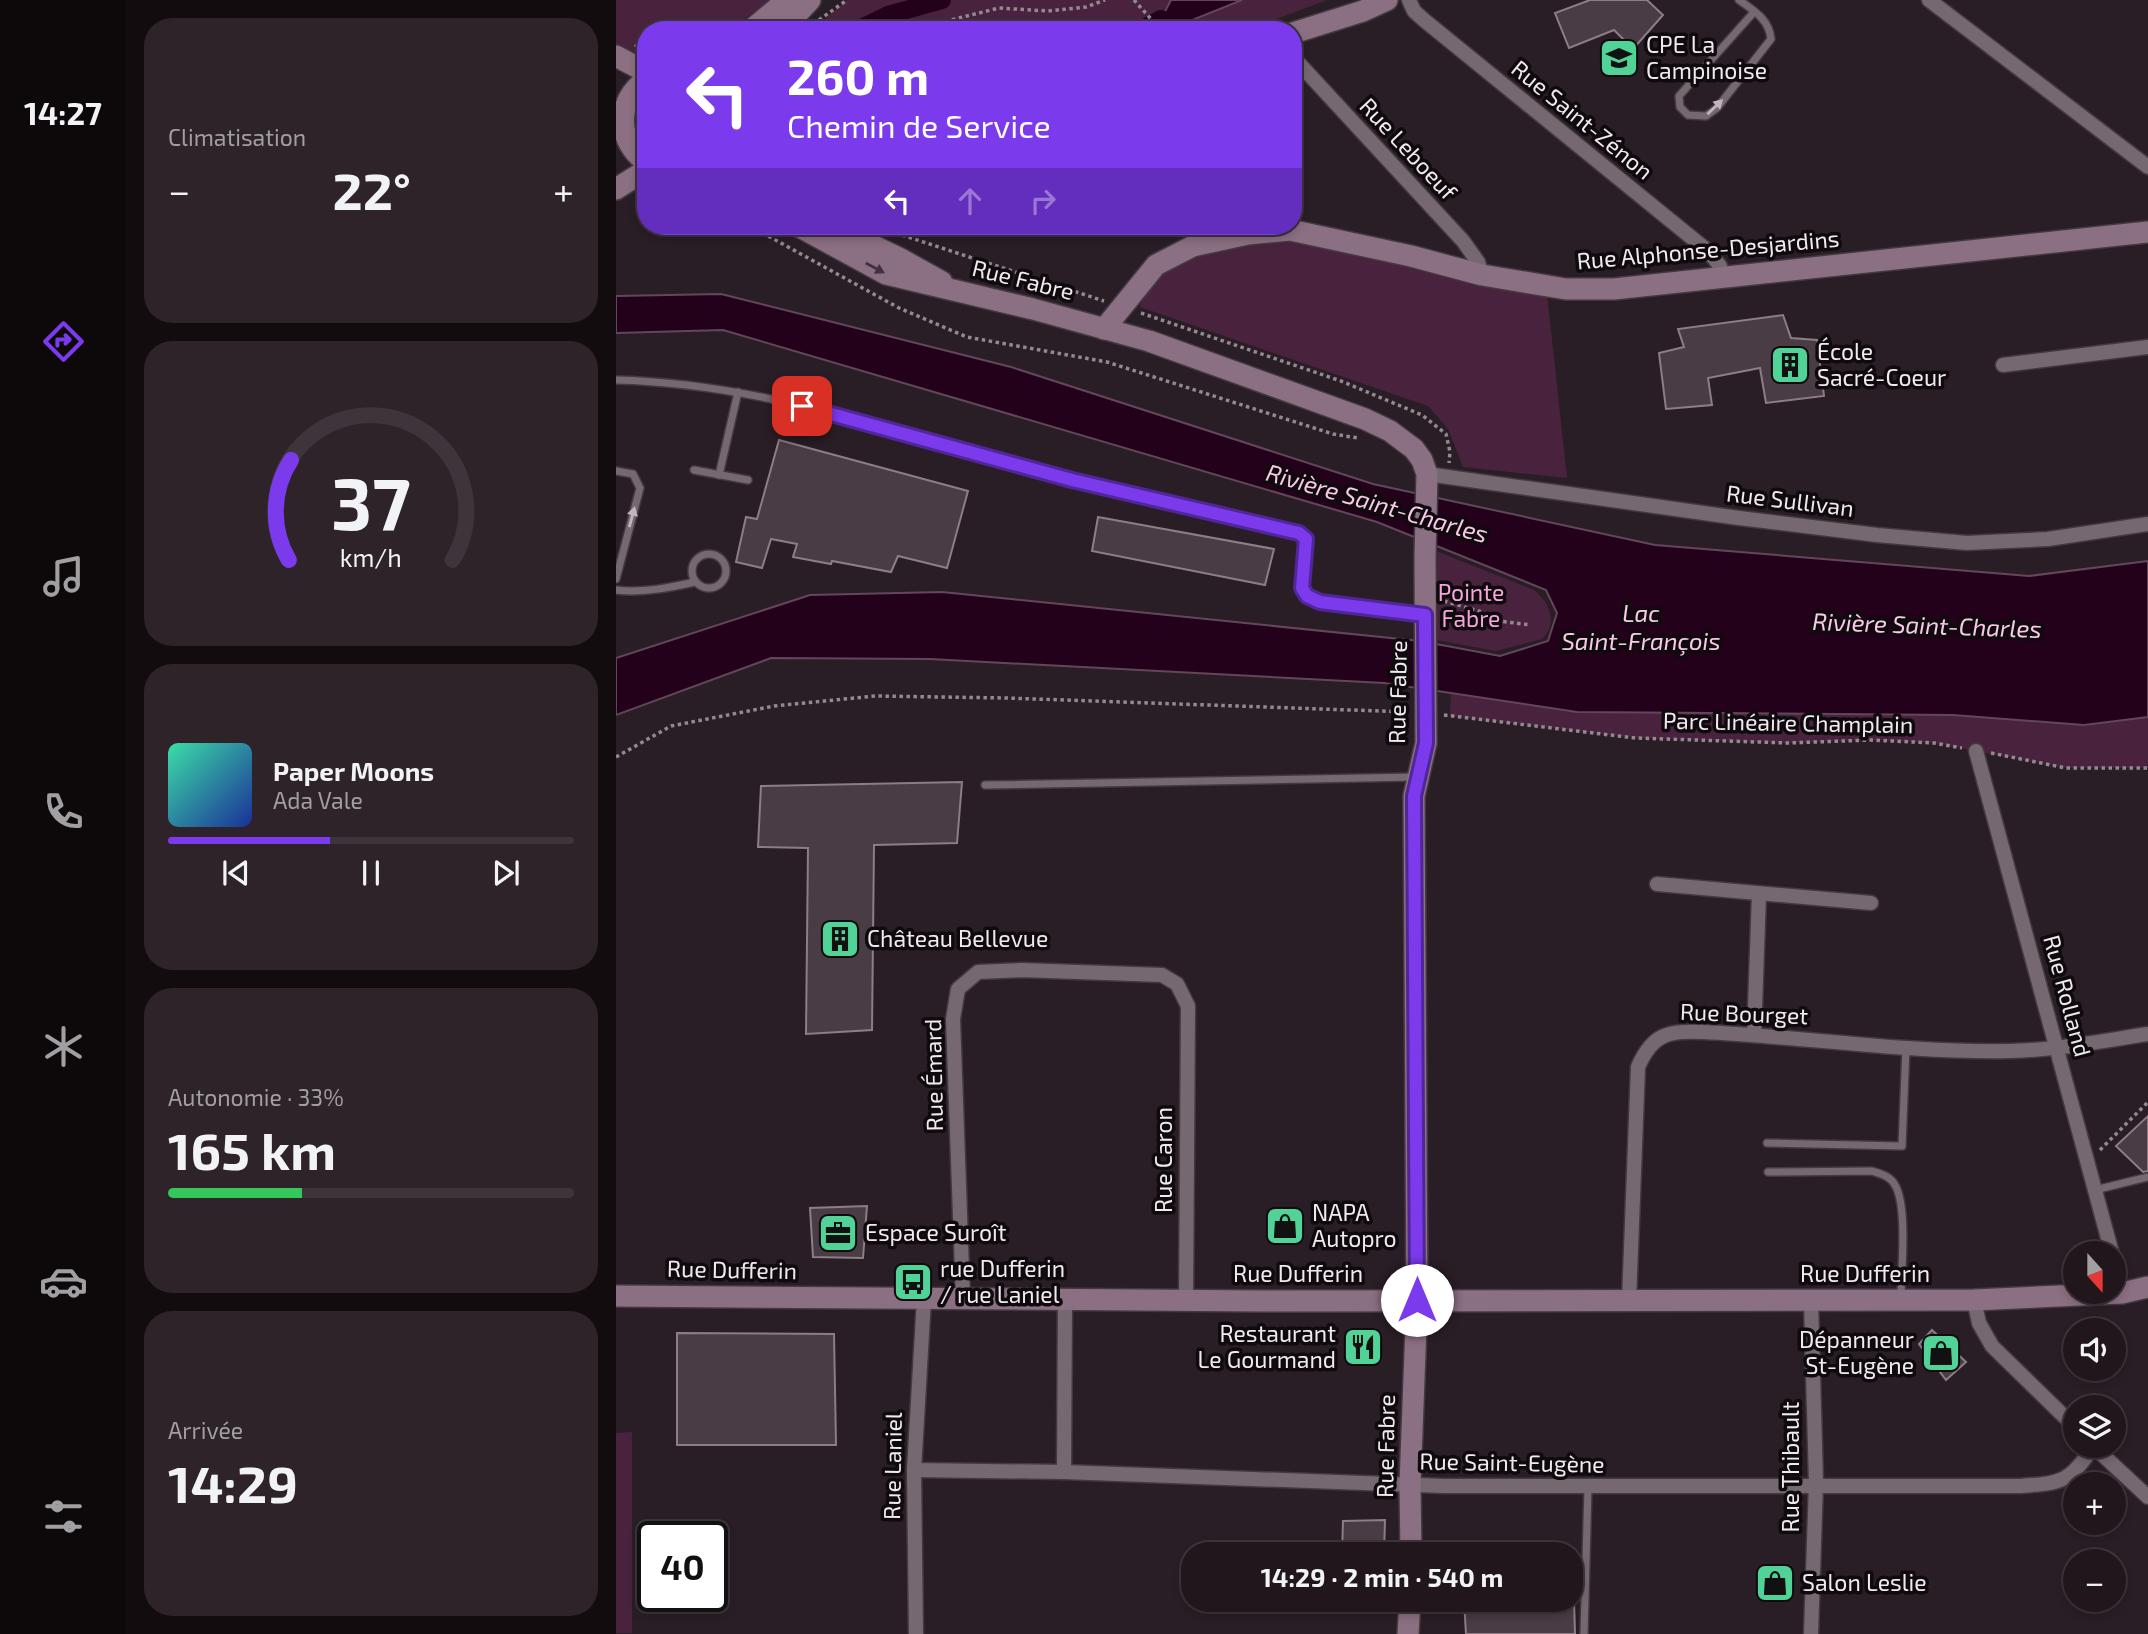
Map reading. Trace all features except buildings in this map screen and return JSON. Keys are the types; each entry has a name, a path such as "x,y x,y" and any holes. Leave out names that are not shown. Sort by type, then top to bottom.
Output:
{"street":[{"path":"762,21 787,0"},
{"path":"790,21 810,0"},
{"path":"1302,30 1363,11 1387,0"},
{"name":"Rue Saint-Zénon","path":"1409,0 1414,11 1424,20 1707,251 1720,266 1722,278"},
{"path":"1929,0 2148,167"},
{"name":"Rue Leboeuf","path":"1302,67 1463,241 1478,262 1482,275"},
{"path":"616,87 623,122 637,155"},
{"path":"616,153 623,122 637,88"},
{"path":"616,189 637,176"},
{"name":"Rue Alphonse-Desjardins","path":"1302,233 1411,256 1482,275 1566,289 1614,289 2148,232"},
{"name":"Rue Fabre","path":"836,235 899,258 953,289 1149,341 1365,419 1390,431 1415,449 1422,460 1427,474 1426,743 1414,796 1417,1300 1410,1484 1411,1542"},
{"name":"Rue Alphonse-Desjardins","path":"1104,328 1156,265 1193,246 1243,235"},
{"path":"2003,365 2148,346"},
{"name":"Rue Sullivan","path":"1427,474 1738,518 1877,535 1967,542 2048,539 2148,524"},
{"name":"Rue Rolland","path":"1976,751 2109,1241"},
{"path":"1657,884 1871,903"},
{"path":"1754,1035 1759,894"},
{"name":"Rue Émard","path":"963,1299 953,1019 958,989 978,972 1021,970 1162,975 1177,984 1188,1006 1187,1019"},
{"name":"Rue Caron","path":"1186,1301 1187,1019"},
{"name":"Rue Bourget","path":"1629,1301 1639,1067 1646,1049 1658,1038 1676,1031 1906,1047 2009,1051 2056,1048 2148,1034"},
{"name":"Rue Dufferin","path":"2126,1292 2148,1287"},
{"name":"Rue Dufferin","path":"616,1296 1186,1301 1811,1301 1974,1300 2063,1296"},
{"name":"Rue Laniel","path":"916,1634 914,1470 924,1298"},
{"path":"1064,1472 1065,1300"},
{"path":"1974,1300 1979,1323 1992,1346 2063,1414"},
{"name":"Rue Thibault","path":"1811,1301 1815,1486 1811,1634"},
{"name":"Rue Saint-Eugène","path":"914,1470 1064,1472 1444,1486 2043,1485 2070,1476 2084,1458"},
{"path":"2107,1458 2148,1497"},
{"path":"1408,1634 1409,1612"}],"lane":[{"path":"1739,0 1754,12 1766,22 1771,39 1717,107 1706,116 1688,115 1680,107 1679,96 1754,12"},
{"path":"616,380 738,392 823,410 1072,480 1299,533 1306,539 1302,588 1307,596 1320,602 1425,615"},
{"path":"719,475 738,392"},
{"path":"694,470 748,480"},
{"path":"616,471 634,474 640,488 616,579"},
{"path":"705,554 716,555 721,559 726,575 720,584 709,589 695,582 691,570 695,560 705,554"},
{"path":"616,590 657,590 695,582"},
{"path":"985,785 1418,777"},
{"path":"1767,1143 1902,1146 1906,1047"},
{"path":"1768,1172 1872,1171 1886,1176 1895,1185 1902,1212 1900,1300"},
{"path":"2095,1190 2148,1177"},
{"path":"1584,1634 1588,1487"}],"path":[{"path":"817,21 847,0"},
{"path":"1083,0 1086,7"},
{"path":"947,21 999,8 1048,12 1086,7 1105,0"},
{"path":"1134,0 1152,21"},
{"path":"766,235 899,308 967,337 1107,362 1334,434 1370,441"},
{"path":"1425,615 1482,612 1499,621 1531,625"},
{"name":"Parc Linéaire Champlain","path":"616,757 671,726 774,706 875,696 1426,705 1635,738 1788,743 1870,740 1934,743 2066,768 2148,768"},
{"path":"2087,1163 2148,1102"}],"green space":[{"path":"616,0 770,0 741,21 637,21 637,55 616,51"},
{"path":"847,0 1327,0 1271,21 822,21"},
{"path":"1278,239 1352,251 1547,294 1567,478 1463,467 1448,429 1428,406 1140,307 1145,288 1174,262 1214,246"},
{"name":"Pointe Fabre","path":"1431,549 1534,590 1544,600 1550,613 1547,633 1542,639 1496,651 1431,639"},
{"path":"1451,693 1577,712 1953,715 2084,725 2148,717 2148,768 2066,768 1934,743 1870,740 1788,743 1635,738 1450,716"},
{"path":"632,1432 632,1633 616,1633 616,1433"}],"water":[{"path":"1171,0 1242,0 1190,21 1161,19"},
{"name":"Lac Saint-François","path":"721,294 1011,367 1373,484 1655,545 2029,576 2148,561 2148,717 2084,725 1953,715 1577,712 1384,683 930,659 771,658 616,715 616,658 810,595 942,592 1420,641 1500,656 1548,641 1557,613 1546,590 1377,522 723,330 616,333 616,296"}],"waterway":[{"path":"876,21 942,0"},
{"path":"1157,21 1161,19"}],"place":[{"name":"CPE La Campinoise","path":"1619,58"},
{"name":"École Sacré-Coeur","path":"1790,365"},
{"name":"Château Bellevue","path":"840,939"},
{"name":"NAPA Autopro","path":"1285,1226"},
{"name":"Espace Suroît","path":"838,1233"},
{"name":"rue Dufferin / rue Laniel","path":"913,1282"},
{"name":"Restaurant Le Gourmand","path":"1363,1347"},
{"name":"Dépanneur St-Eugène","path":"1941,1353"},
{"name":"Salon Leslie","path":"1775,1583"}],"route":[{"path":"802,406 1072,480 1299,533 1306,539 1302,588 1307,596 1320,602 1425,615 1426,743 1414,796 1417,1300"}],"water label":[{"name":"Rivière Saint-Charles","path":"1377,504"},
{"name":"Rivière Saint-Charles","path":"1927,626"}]}
